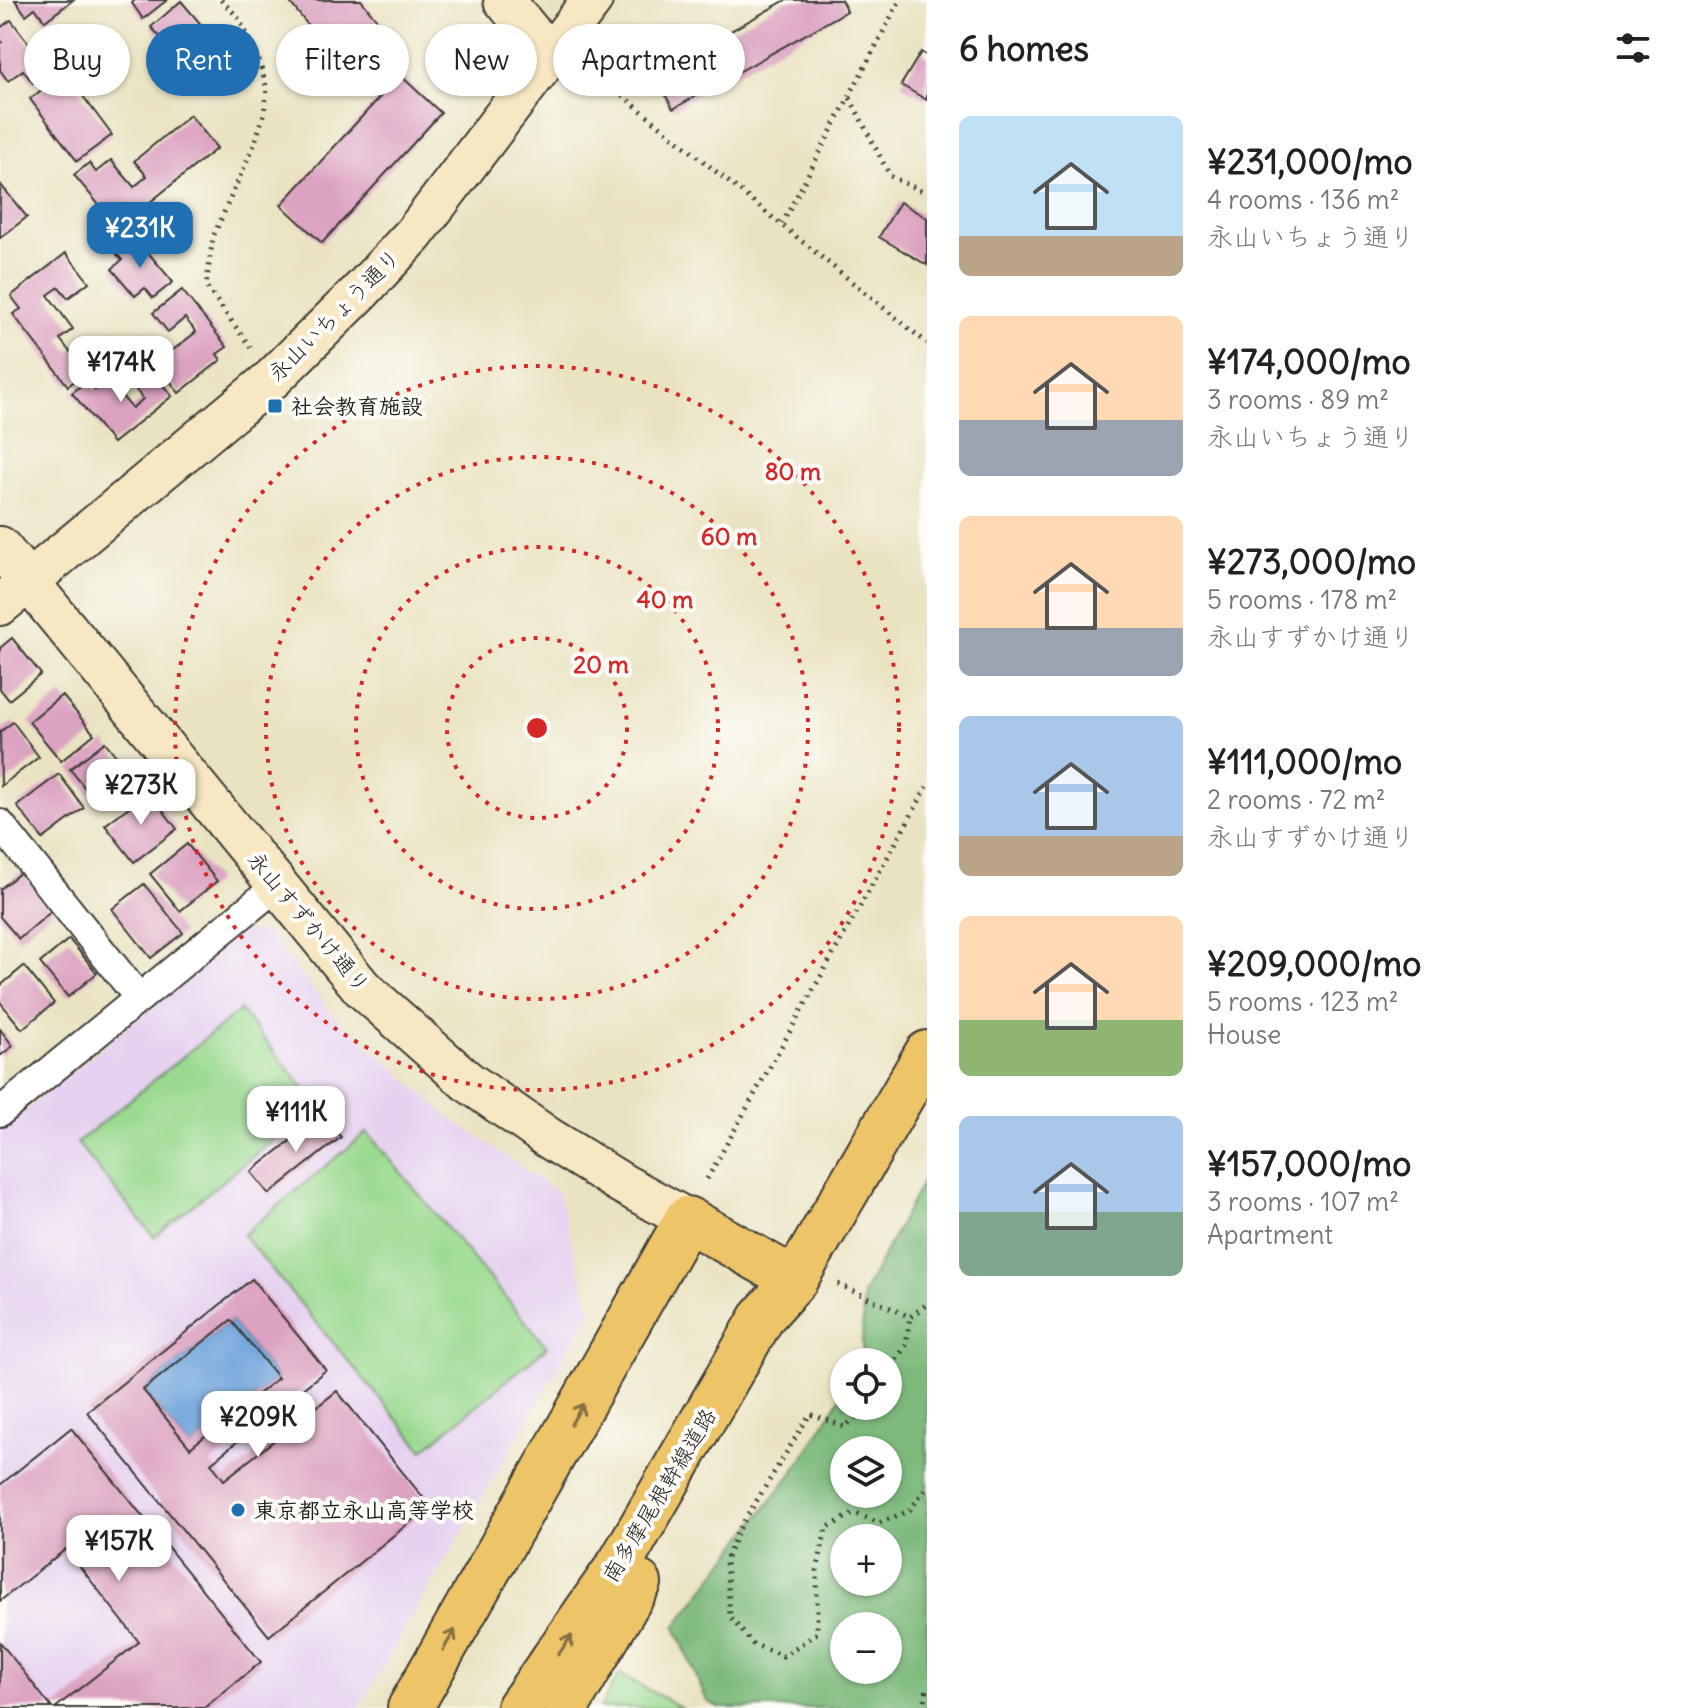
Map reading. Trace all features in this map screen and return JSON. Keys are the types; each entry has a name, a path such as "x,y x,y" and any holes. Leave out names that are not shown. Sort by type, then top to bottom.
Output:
{"main road":[{"name":"南多摩尾根幹線道路","path":"519,1708 621,1562 763,1316 795,1280 927,1053"},
{"path":"410,1708 687,1219 795,1280"},
{"name":"南多摩尾根幹線道路","path":"566,1708 783,1326 795,1280"}],"street":[{"path":"504,0 553,48"},
{"name":"永山いちょう通り","path":"574,24 592,0"},
{"name":"永山いちょう通り","path":"14,594 273,378 362,290 414,234 553,53"},
{"name":"永山すずかけ通り","path":"0,547 14,594 278,885 362,988 467,1081 547,1137 687,1219"},
{"path":"0,824 10,857 139,998"},
{"path":"0,1112 278,885"}],"path":[{"path":"221,0 237,16 249,38 267,89 264,114 254,145 213,237 206,286 273,378"},
{"path":"782,224 900,0"},
{"path":"615,96 782,224 927,343"},
{"path":"850,97 890,176 921,191"},
{"path":"707,1179 927,787"},
{"path":"838,1284 910,1317"},
{"path":"902,1351 906,1345 910,1317 927,1304"},
{"path":"852,1420 845,1427 810,1414 738,1531 726,1560 730,1617 753,1644 783,1656 817,1633 817,1571 826,1528 855,1513 879,1523 909,1511 927,1487"},
{"path":"924,1708 927,1688"}],"shaded area":[{"name":"東京都立永山高等学校","path":"245,930 267,933 334,1015 448,1116 558,1193 591,1312 359,1708 0,1708 0,1131"}],"green space":[{"path":"240,1010 317,1104 154,1237 77,1143"},
{"path":"367,1132 547,1347 423,1450 243,1235"},
{"path":"927,1173 927,1708 720,1708 707,1701 675,1627 801,1461 830,1414 830,1420 902,1420 902,1348 862,1348 863,1294"},
{"path":"619,1674 682,1708 600,1708"}],"water":[{"path":"231,1320 278,1378 190,1448 143,1390"}],"building":[{"path":"15,0 73,0 45,21 35,8 26,15"},
{"path":"135,0 167,0 143,19 132,3"},
{"path":"288,0 361,0 380,24 307,24"},
{"path":"786,0 841,0 847,11 745,68 743,24"},
{"path":"181,1 201,24 154,24"},
{"path":"11,20 24,37 24,71 8,81 0,70 0,28"},
{"path":"921,52 927,56 927,100 901,85"},
{"path":"409,83 441,113 322,243 281,205 381,96 409,96"},
{"path":"34,96 83,96 112,135 77,161 30,99"},
{"path":"666,96 696,96 673,109"},
{"path":"190,115 217,148 118,228 74,175 89,163 96,172 111,160 134,187 147,176 134,161"},
{"path":"0,184 27,217 0,238"},
{"path":"900,202 927,218 927,265 879,237"},
{"path":"134,236 173,282 153,298 145,288 135,296 112,269 122,260 115,252"},
{"path":"66,253 89,282 68,298 59,287 48,295 73,329 60,339 70,352 83,343 98,363 68,386 13,314 21,309 11,296"},
{"path":"182,290 227,347 217,354 221,360 179,393 167,377 174,372 163,358 196,332 185,318 168,332 153,313"},
{"path":"150,370 172,396 113,443 72,393 88,380 95,390 108,380 132,408 143,399 132,385"},
{"path":"12,638 41,674 9,700 0,689 0,648"},
{"path":"62,695 94,734 61,761 29,722"},
{"path":"13,722 39,757 1,786 0,732"},
{"path":"105,742 128,771 93,798 70,769"},
{"path":"59,774 84,808 43,839 17,806"},
{"path":"149,792 177,829 134,862 105,825"},
{"path":"187,844 217,881 180,911 150,874"},
{"path":"21,872 53,910 19,939 0,917 0,889"},
{"path":"144,884 183,933 151,958 112,909"},
{"path":"69,939 97,973 68,997 40,963"},
{"path":"24,966 54,1003 22,1029 0,1002 0,986"},
{"path":"0,1029 13,1046 0,1056"},
{"path":"323,1115 341,1137 269,1194 251,1172"},
{"path":"252,1279 326,1370 211,1463 224,1480 337,1391 430,1506 269,1636 87,1412","holes":["231,1320 278,1378 190,1448 143,1390"]},
{"path":"71,1428 261,1662 204,1708 55,1708 139,1642 66,1549 0,1601 0,1485"},
{"path":"0,1642 52,1708 0,1708"}],"place":[{"name":"社会教育施設","path":"275,406"},
{"name":"東京都立永山高等学校","path":"238,1510"}]}
